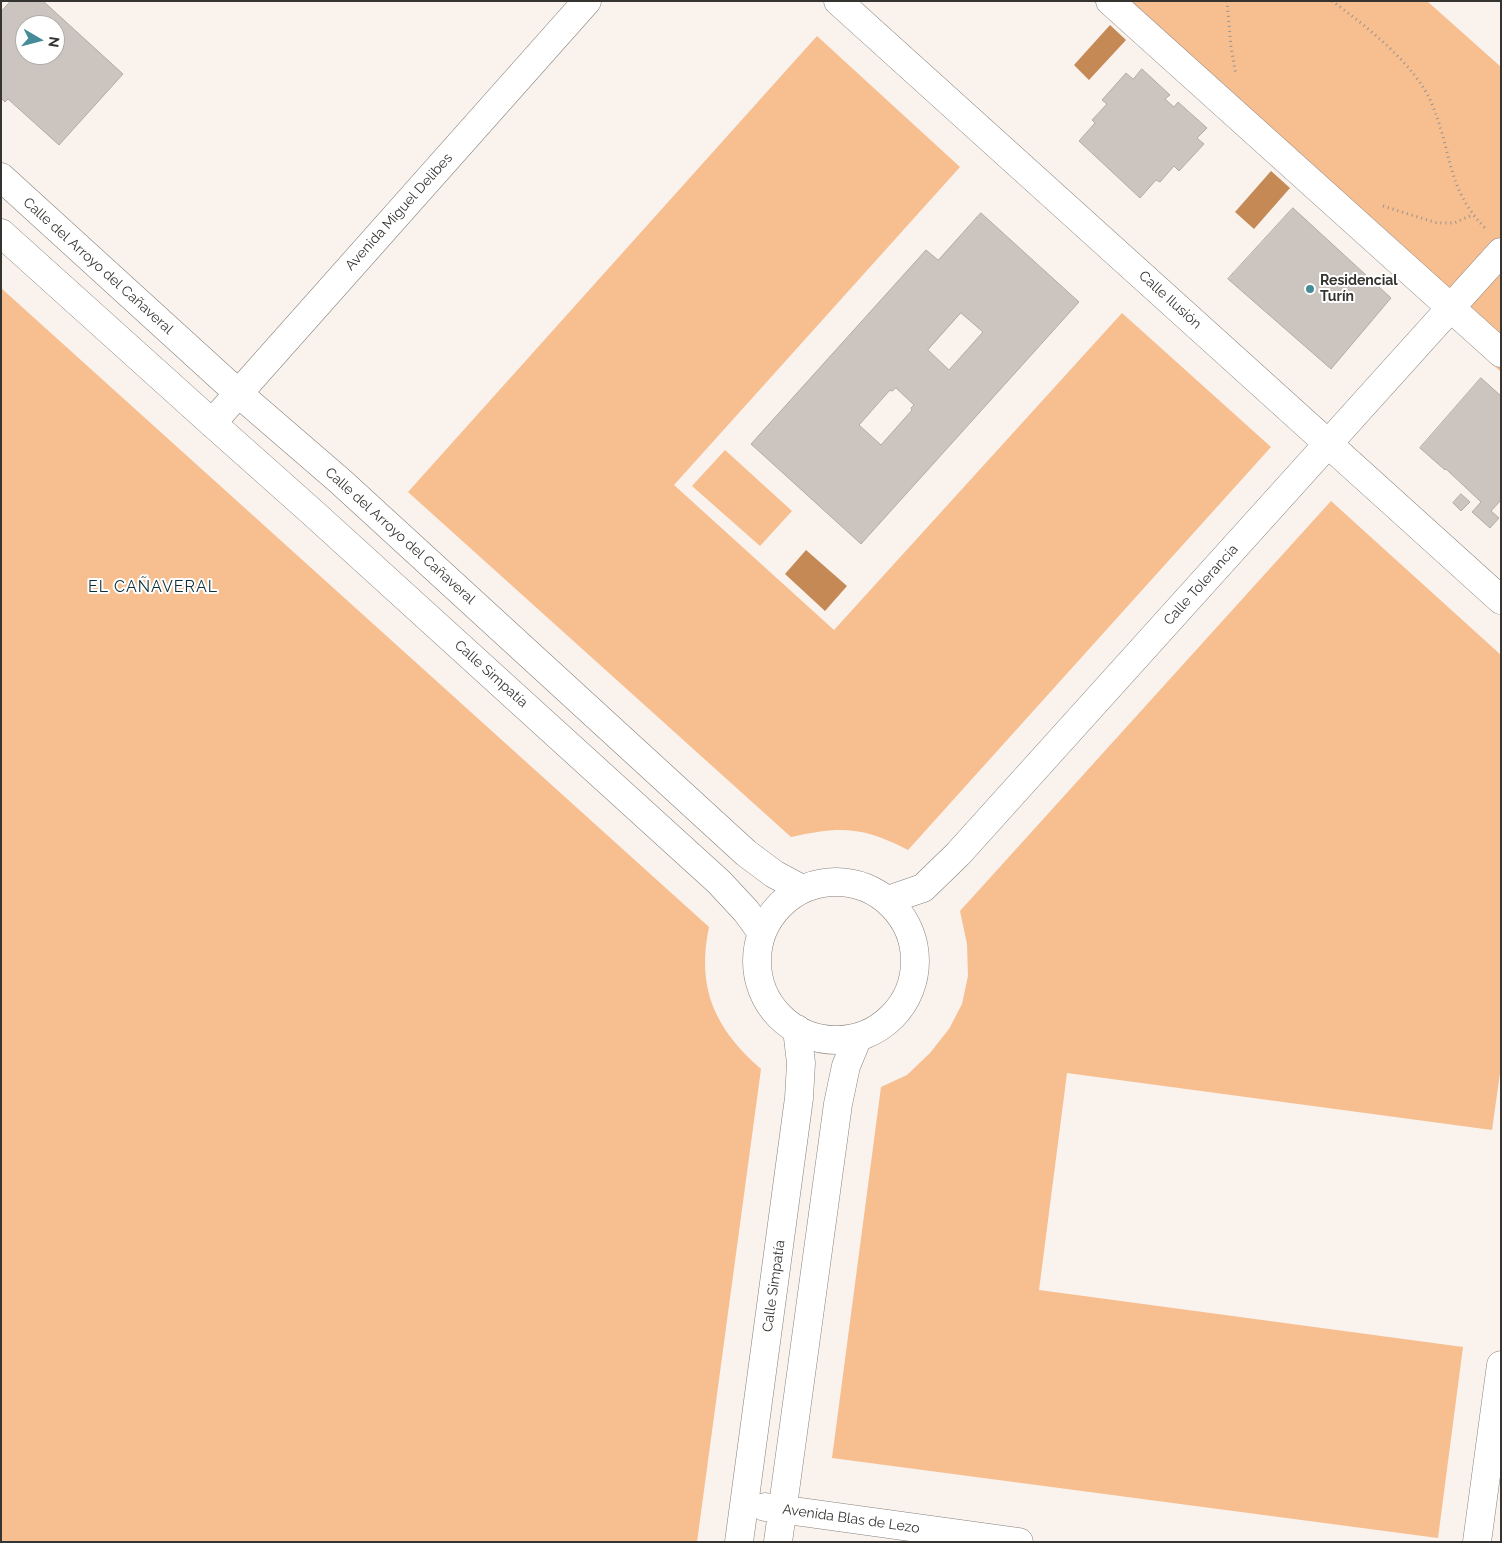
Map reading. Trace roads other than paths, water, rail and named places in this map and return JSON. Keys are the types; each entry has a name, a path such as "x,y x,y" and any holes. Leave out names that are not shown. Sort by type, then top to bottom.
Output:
{"main road":[{"name":"Avenida Miguel Delibes","path":"212,423 587,1"},
{"name":"Calle Ilusión","path":"838,1 1501,600"},
{"path":"1110,1 1501,353"},
{"name":"Calle del Arroyo del Cañaveral","path":"1,178 238,393 340,481 746,853 774,874 802,890"},
{"path":"1,233 212,423"},
{"name":"Calle Tolerancia","path":"888,900 923,888 958,854 1450,307 1494,241"},
{"name":"Calle Simpatía","path":"212,423 719,882 746,911 762,933"},
{"path":"838,881 856,884 873,890 888,900 910,931 915,949 915,968 911,986 903,1003 891,1018 876,1029 858,1037 838,1040 817,1037 797,1029 782,1018 771,1004 762,987 758,970 758,951 762,933 772,915 785,900 819,883 838,881"},
{"name":"Calle Simpatía","path":"739,1542 799,1098 801,1063 797,1029"},
{"path":"778,1542 838,1104 846,1066 858,1037"},
{"path":"1477,1542 1501,1365"},
{"name":"Avenida Blas de Lezo","path":"743,1504 1019,1542"}],"place":[{"name":"Residencial Turín","path":"1310,289"}],"district":[{"name":"EL CAÑAVERAL","path":"153,587"}]}
